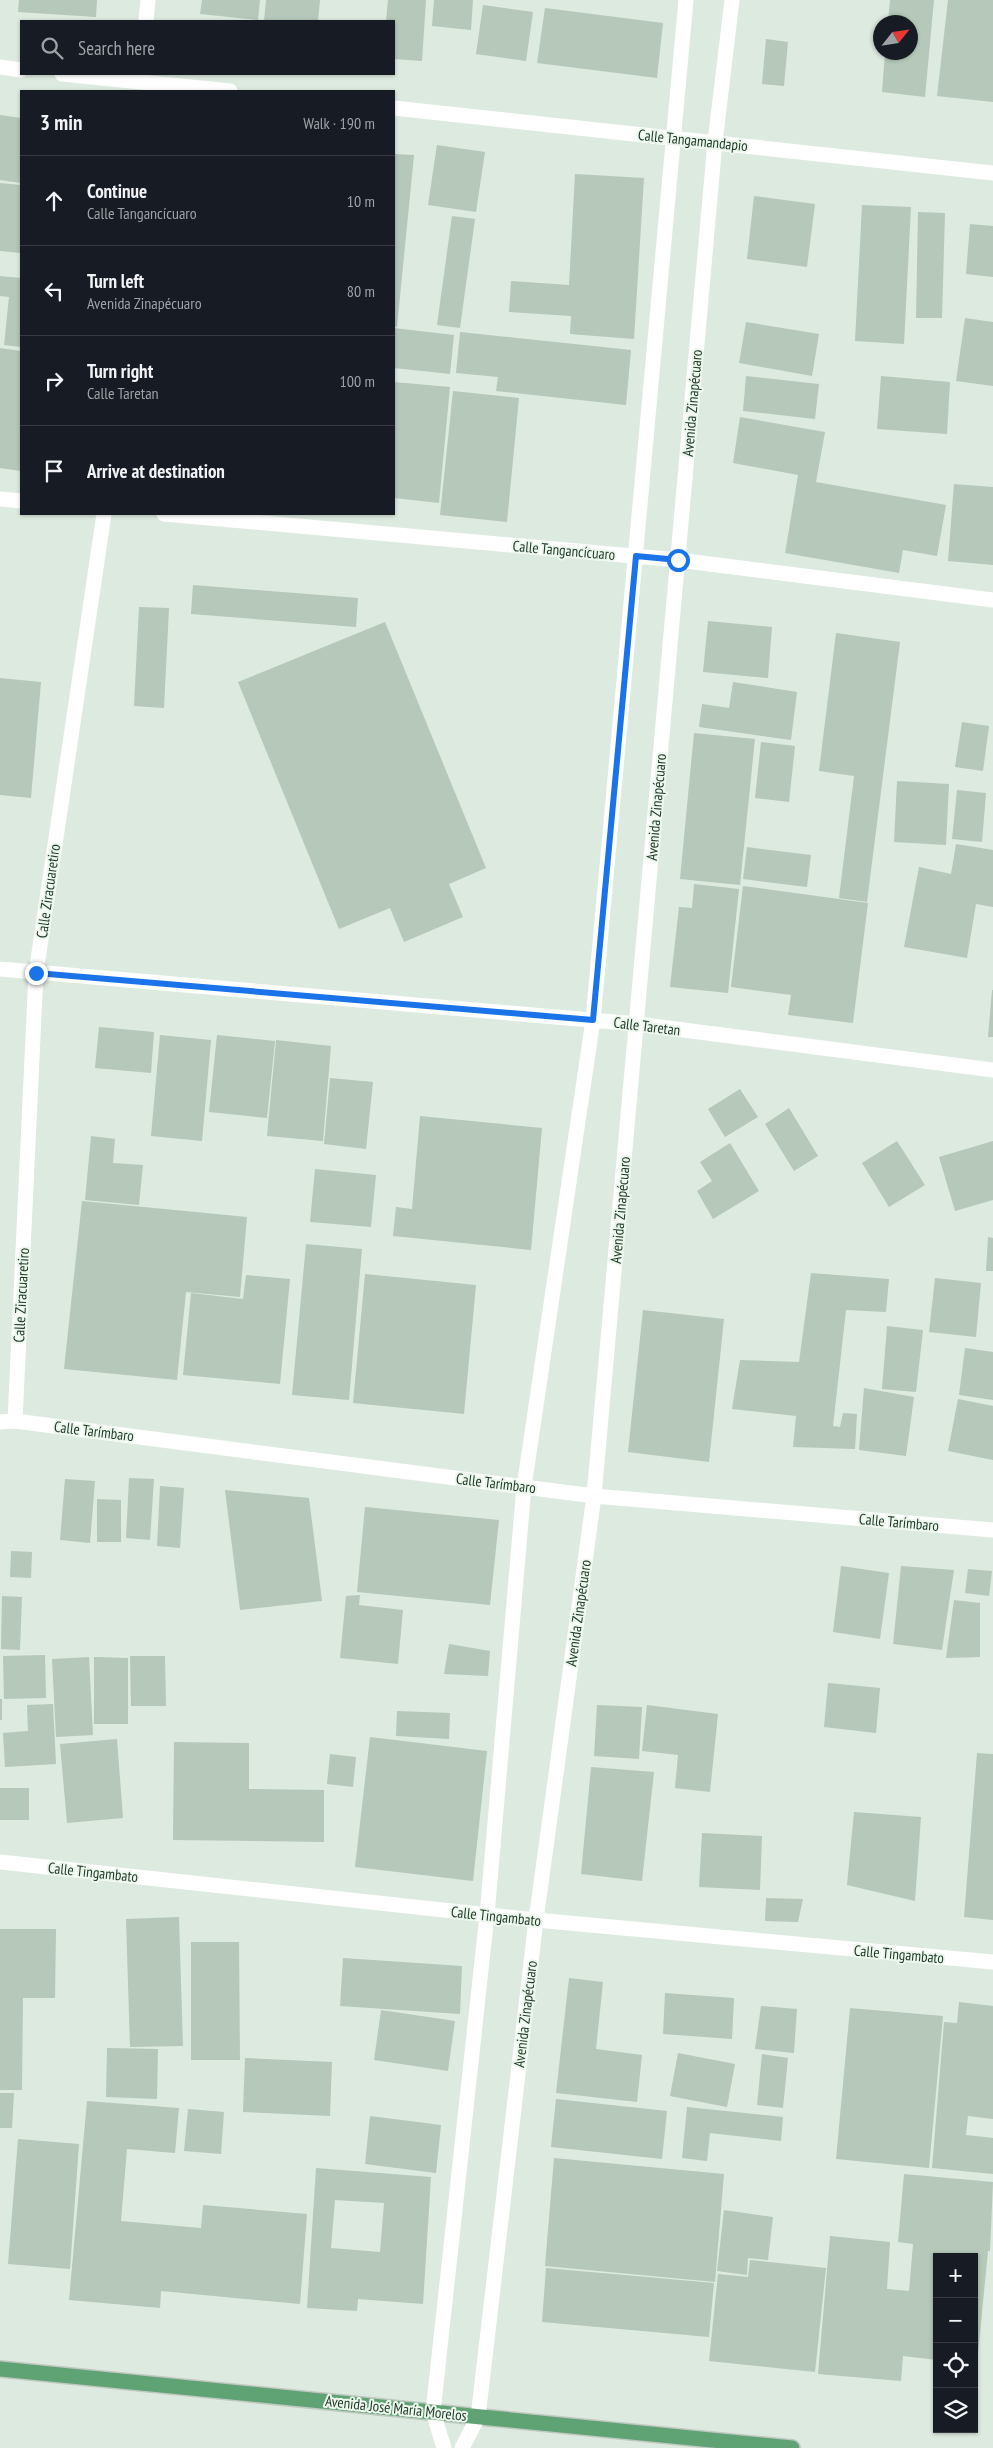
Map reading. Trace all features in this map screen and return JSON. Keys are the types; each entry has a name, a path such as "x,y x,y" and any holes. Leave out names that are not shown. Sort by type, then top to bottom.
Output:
{"main road":[{"name":"Avenida José María Morelos","path":"0,2369 792,2448"}],"street":[{"path":"146,20 148,0"},
{"path":"444,2448 433,2412 487,1915 524,1487 593,1020 686,0"},
{"name":"Avenida Zinapécuaro","path":"478,2417 536,1920 594,1496 715,142 732,0"},
{"path":"0,67 20,70"},
{"path":"72,75 220,90"},
{"name":"Calle Tangamandapio","path":"395,108 993,172"},
{"path":"0,499 20,501"},
{"name":"Calle Ziracuaretiro","path":"16,1421 36,973 104,515"},
{"name":"Calle Tangancícuaro","path":"175,515 678,560 993,600"},
{"name":"Calle Taretan","path":"0,969 637,1024 993,1070"},
{"name":"Calle Tarímbaro","path":"0,1422 16,1421 594,1496 993,1530"},
{"name":"Calle Tingambato","path":"0,1862 536,1920 993,1962"},
{"path":"462,2448 478,2417"}],"building":[{"path":"19,0 97,0 96,17 18,12"},
{"path":"202,0 260,0 258,20 200,14"},
{"path":"266,0 320,0 318,20 264,20"},
{"path":"388,0 426,0 422,61 395,59 395,20 386,20"},
{"path":"434,0 473,0 471,30 432,26"},
{"path":"890,0 934,0 925,97 882,92 884,60 918,60 918,15 889,15"},
{"path":"948,0 993,0 993,102 937,96"},
{"path":"483,5 533,12 526,61 476,54"},
{"path":"545,8 663,23 657,78 537,63"},
{"path":"766,39 788,42 784,86 762,84"},
{"path":"0,115 20,118 20,183 0,180"},
{"path":"437,145 485,152 476,212 428,205"},
{"path":"395,154 414,155 397,327 395,326"},
{"path":"575,174 644,178 634,339 570,334 571,316 509,312 511,281 569,285"},
{"path":"0,183 20,185 20,253 0,251"},
{"path":"754,196 815,204 807,267 747,259"},
{"path":"862,205 911,207 904,344 855,341"},
{"path":"918,212 945,213 942,318 916,318"},
{"path":"452,216 475,219 460,328 437,325"},
{"path":"970,224 993,226 993,277 966,274"},
{"path":"0,276 20,278 20,347 4,345 9,297 0,296"},
{"path":"965,318 993,322 993,386 956,381"},
{"path":"746,322 819,334 812,376 739,363"},
{"path":"395,328 454,335 450,374 395,368"},
{"path":"460,332 631,350 626,405 496,391 498,377 456,373"},
{"path":"0,348 20,351 20,471 0,468"},
{"path":"746,376 819,384 815,419 743,411"},
{"path":"881,376 950,382 947,434 877,429"},
{"path":"395,382 450,387 439,503 395,498"},
{"path":"453,391 519,398 507,522 440,515"},
{"path":"740,417 825,432 816,482 946,505 937,556 903,550 899,573 785,553 798,475 733,463"},
{"path":"954,484 993,487 993,565 948,561"},
{"path":"193,585 358,598 356,627 191,614"},
{"path":"139,607 169,608 164,708 134,706"},
{"path":"708,621 772,627 768,678 703,672"},
{"path":"385,622 486,868 449,884 463,917 404,942 390,908 339,929 238,682"},
{"path":"836,633 900,642 867,902 839,898 854,776 819,771"},
{"path":"0,678 41,682 31,798 0,795"},
{"path":"733,682 797,692 791,740 699,727 702,704 729,708"},
{"path":"962,722 989,726 983,771 955,767"},
{"path":"694,733 755,739 740,885 680,879"},
{"path":"761,742 795,746 789,802 755,798"},
{"path":"897,781 949,784 946,845 894,842"},
{"path":"957,790 986,793 982,842 952,839"},
{"path":"956,844 993,850 993,907 976,904 967,958 904,947 919,867 951,874"},
{"path":"747,847 811,855 807,887 743,879"},
{"path":"694,884 739,889 728,993 670,987 679,907 692,908"},
{"path":"743,886 868,903 853,1023 788,1015 791,995 731,987"},
{"path":"992,990 993,1037 988,1037"},
{"path":"99,1027 154,1032 151,1073 95,1068"},
{"path":"160,1035 211,1040 202,1141 151,1136"},
{"path":"217,1035 275,1041 267,1118 209,1112"},
{"path":"276,1040 331,1046 323,1141 267,1136"},
{"path":"330,1078 373,1082 366,1149 324,1144"},
{"path":"740,1089 758,1117 725,1137 708,1109"},
{"path":"789,1108 818,1156 794,1171 765,1124"},
{"path":"420,1116 542,1128 531,1250 393,1236 396,1207 412,1209"},
{"path":"91,1136 115,1139 113,1163 143,1165 139,1205 85,1200"},
{"path":"897,1141 925,1185 889,1207 862,1163"},
{"path":"993,1141 993,1200 955,1211 939,1157"},
{"path":"730,1143 759,1191 713,1219 697,1191 712,1181 700,1162"},
{"path":"315,1169 376,1175 371,1227 310,1222"},
{"path":"82,1201 247,1217 240,1297 186,1292 177,1380 64,1369"},
{"path":"988,1237 993,1238 993,1271 986,1271"},
{"path":"306,1244 362,1249 349,1400 292,1395"},
{"path":"811,1273 889,1279 886,1312 846,1310 833,1426 840,1427 843,1413 857,1414 855,1449 793,1447 796,1416 732,1409 740,1360 799,1362"},
{"path":"365,1274 476,1285 464,1414 353,1403"},
{"path":"246,1275 290,1279 280,1384 183,1375 191,1293 243,1299"},
{"path":"935,1278 981,1283 976,1337 929,1332"},
{"path":"643,1310 724,1319 709,1462 628,1452"},
{"path":"887,1326 923,1330 916,1392 882,1389"},
{"path":"965,1348 993,1352 993,1400 959,1395"},
{"path":"864,1388 914,1397 906,1456 859,1450"},
{"path":"958,1399 993,1406 993,1460 948,1451"},
{"path":"129,1478 154,1479 150,1540 126,1538"},
{"path":"65,1479 95,1481 90,1543 60,1540"},
{"path":"160,1486 184,1488 180,1548 157,1546"},
{"path":"225,1490 309,1498 322,1601 240,1610"},
{"path":"97,1499 121,1500 121,1542 97,1542"},
{"path":"365,1507 499,1520 490,1605 357,1592"},
{"path":"11,1551 32,1552 31,1578 10,1577"},
{"path":"841,1566 889,1573 880,1639 833,1632"},
{"path":"901,1566 954,1570 942,1650 893,1644"},
{"path":"968,1569 992,1571 989,1596 965,1593"},
{"path":"360,1595 359,1605 403,1610 398,1664 340,1658 346,1596"},
{"path":"2,1596 22,1597 20,1650 1,1649"},
{"path":"954,1600 980,1603 980,1657 946,1658"},
{"path":"449,1644 490,1651 488,1676 444,1674"},
{"path":"45,1655 46,1698 4,1699 3,1656"},
{"path":"130,1656 165,1656 166,1706 131,1706"},
{"path":"89,1657 93,1735 56,1737 52,1659"},
{"path":"94,1657 128,1658 128,1724 94,1724"},
{"path":"828,1683 880,1688 876,1733 824,1727"},
{"path":"0,1699 2,1699 2,1720 0,1720"},
{"path":"53,1704 56,1764 5,1767 3,1733 28,1731 27,1705"},
{"path":"597,1705 642,1707 639,1759 594,1756"},
{"path":"647,1705 718,1714 710,1792 675,1788 678,1755 642,1751"},
{"path":"397,1711 450,1713 449,1739 396,1736"},
{"path":"370,1737 487,1751 473,1881 355,1867"},
{"path":"117,1739 123,1818 67,1823 60,1744"},
{"path":"174,1742 249,1743 249,1789 324,1790 324,1842 173,1840"},
{"path":"977,1753 993,1754 993,1920 964,1917"},
{"path":"330,1754 356,1757 353,1787 327,1784"},
{"path":"591,1767 654,1772 642,1881 581,1874"},
{"path":"0,1788 29,1788 29,1820 0,1820"},
{"path":"854,1812 921,1817 915,1901 847,1885"},
{"path":"702,1833 762,1836 760,1890 699,1887"},
{"path":"766,1898 803,1899 798,1922 765,1921"},
{"path":"179,1917 183,2046 130,2047 126,1919"},
{"path":"0,1929 56,1929 55,1998 23,1998 22,2090 0,2090"},
{"path":"191,1942 239,1942 240,2060 191,2060"},
{"path":"343,1958 462,1966 460,2014 340,2006"},
{"path":"569,1978 603,1982 596,2049 642,2055 637,2102 556,2093"},
{"path":"665,1993 734,1998 732,2039 663,2034"},
{"path":"959,2002 993,2006 993,2119 968,2116 966,2135 993,2138 993,2174 932,2168 944,2022 957,2023"},
{"path":"761,2006 797,2009 794,2053 755,2049"},
{"path":"850,2008 943,2016 929,2168 836,2159"},
{"path":"381,2010 455,2021 448,2071 374,2060"},
{"path":"107,2048 158,2049 157,2099 106,2097"},
{"path":"678,2053 735,2064 727,2107 670,2096"},
{"path":"762,2054 788,2058 783,2108 757,2105"},
{"path":"245,2058 332,2062 330,2116 243,2112"},
{"path":"0,2093 14,2093 12,2128 0,2128"},
{"path":"556,2099 667,2111 662,2159 551,2147"},
{"path":"87,2101 179,2108 175,2153 127,2149 121,2221 201,2228 203,2205 307,2214 300,2304 161,2291 160,2308 69,2300"},
{"path":"687,2107 783,2117 781,2141 710,2133 707,2161 682,2158"},
{"path":"188,2109 224,2112 221,2154 184,2151"},
{"path":"370,2116 441,2125 436,2173 365,2164"},
{"path":"18,2139 79,2144 70,2269 8,2264"},
{"path":"554,2158 724,2174 715,2282 545,2266"},
{"path":"316,2168 431,2177 423,2304 358,2299 357,2311 307,2308","holes":["335,2200 384,2203 380,2252 331,2248"]},
{"path":"904,2174 993,2182 990,2251 988,2251 978,2354 978,2253 933,2253 933,2360 903,2356 901,2381 818,2374 830,2236 890,2242 887,2289 909,2291 913,2244 898,2242"},
{"path":"724,2210 773,2217 768,2260 748,2258 747,2275 717,2271"},
{"path":"750,2260 826,2268 815,2372 709,2361 718,2274 748,2277"},
{"path":"546,2268 714,2283 709,2337 542,2322"}],"route":[{"path":"36,973 593,1020 636,556 678,560"}]}
